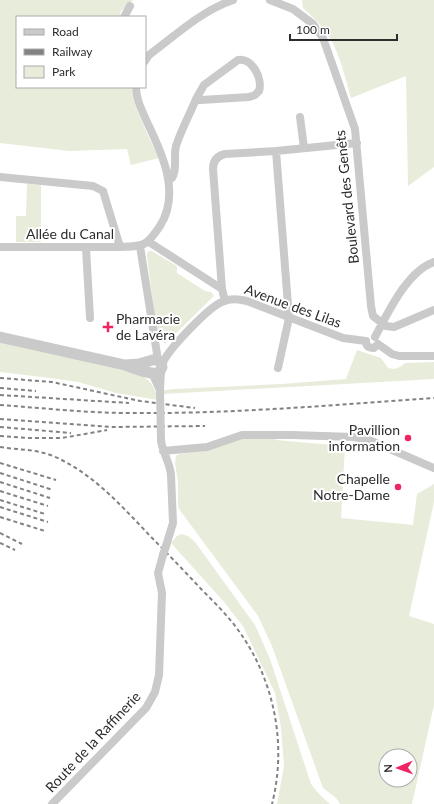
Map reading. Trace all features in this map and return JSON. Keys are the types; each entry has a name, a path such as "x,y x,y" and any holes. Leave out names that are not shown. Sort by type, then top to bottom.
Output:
{"street":[{"path":"146,59 205,13 218,5 233,0"},
{"name":"Boulevard des Genêts","path":"270,0 292,9 313,24 323,38 355,129 358,143 372,313 375,319 383,324"},
{"path":"125,16 130,6"},
{"path":"168,179 172,178 175,172 174,156 176,146 196,99 204,85 238,60 244,60 251,64 259,80 259,91 252,97 196,99"},
{"path":"136,88 139,103 160,151 168,179 169,192 166,215 163,221 149,242 140,246"},
{"path":"300,118 304,148"},
{"name":"Avenue des Lilas","path":"358,143 222,155 215,160 213,165 222,289 225,301 233,299 243,300 343,338 366,341 370,348 374,348 376,341"},
{"path":"276,151 288,318 278,368"},
{"path":"0,177 93,186 103,191 120,247"},
{"path":"149,242 222,289"},
{"name":"Allée du Canal","path":"0,247 86,248 140,246"},
{"name":"Route de la Raffinerie","path":"52,804 146,708 155,692 159,675 162,593 158,573 173,523 172,475 163,451 161,440 160,390 140,246"},
{"path":"86,248 90,318"},
{"path":"434,262 428,264 415,273 390,309 376,341 392,354 399,356 434,356"},
{"path":"0,337 140,370 156,367 172,348 213,307 225,301"},
{"path":"383,324 398,326 434,310"},
{"path":"163,451 207,447 232,437 242,435 292,434 354,437 368,440 430,467"}],"green space":[{"path":"0,0 133,0 121,11 119,16 16,16 16,88 132,88 134,101 159,158 131,165 127,149 69,151 0,143"},
{"path":"302,0 434,0 434,167 408,186 406,76 351,98 342,66 332,42 313,17 303,8"},
{"path":"27,184 41,185 41,242 16,242 16,216 26,216"},
{"path":"150,250 177,266 177,273 205,291 211,292 214,296 165,344 157,335 147,256 147,253"},
{"path":"0,340 122,369 136,374 146,378 150,382 156,392 158,400 116,393 78,382 0,372"},
{"path":"357,350 381,358 388,368 394,369 405,363 434,362 434,379 163,394 164,390 175,389 282,384 346,379"},
{"path":"274,437 276,440 345,446 341,518 413,525 417,494 434,484 434,502 409,616 434,624 434,705 418,777 418,748 378,748 378,788 416,788 412,804 340,804 336,798 323,788 272,646 258,616 179,509 178,482 175,463 176,456 179,454 205,451 238,438"},
{"path":"181,534 188,536 195,542 255,625 270,659 311,784 330,804 277,804 284,766 281,728 275,693 243,626 224,602 171,543"}],"railway":[{"path":"0,378 52,382 140,401 195,408"},
{"path":"0,388 36,391"},
{"path":"0,395 129,403"},
{"path":"0,405 98,412 168,413 282,408 434,398"},
{"path":"0,419 112,427 205,426"},
{"path":"0,427 71,433"},
{"path":"0,436 62,438 107,430"},
{"path":"0,447 47,454 68,463 82,472 108,493 232,622 258,663 267,685 273,708 277,732 278,756 277,780 272,804"},
{"path":"0,463 56,480"},
{"path":"0,473 53,490"},
{"path":"0,482 50,498"},
{"path":"0,491 48,506"},
{"path":"0,500 45,514"},
{"path":"0,507 48,522"},
{"path":"0,517 45,531"},
{"path":"0,533 22,544"},
{"path":"0,543 15,550"}],"place":[{"name":"Pharmacie de Lavéra","path":"108,327"},
{"name":"Pavillion information","path":"408,438"},
{"name":"Chapelle Notre-Dame","path":"398,487"}]}
